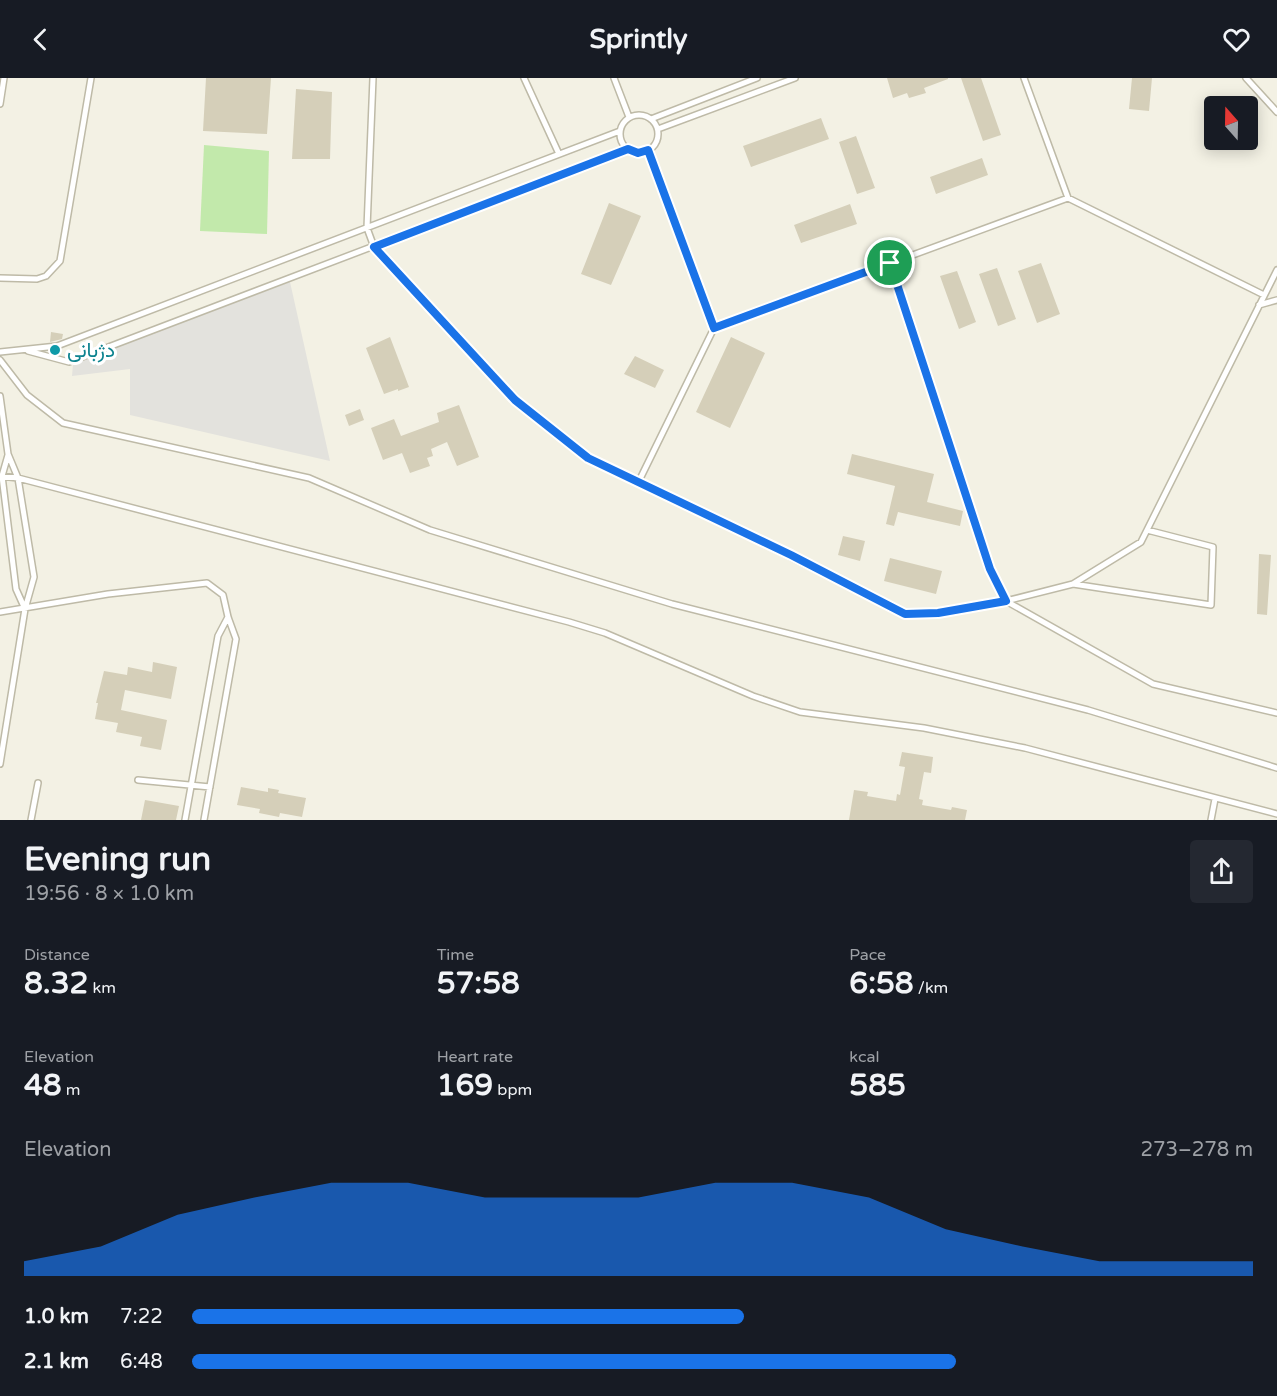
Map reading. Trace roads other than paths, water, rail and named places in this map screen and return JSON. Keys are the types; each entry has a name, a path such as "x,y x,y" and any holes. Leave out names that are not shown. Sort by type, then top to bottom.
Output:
{"lane":[{"path":"0,104 4,78"},
{"path":"0,278 37,279 46,276 60,261 91,78"},
{"path":"373,78 367,228 374,247 515,400 588,458 639,481 905,614 938,613 1006,601 1073,584 1141,542 1277,270"},
{"path":"524,78 559,154"},
{"path":"614,78 629,117"},
{"path":"651,119 757,78"},
{"path":"658,129 795,78"},
{"path":"1024,78 1068,198 1264,295"},
{"path":"1246,78 1277,111"},
{"path":"0,352 57,346 620,131 629,117 640,115 651,119 658,129 657,141 648,150 638,153 628,149 622,141 620,131"},
{"path":"24,349 69,363 628,149"},
{"path":"648,150 714,328"},
{"path":"639,481 714,328 1068,198"},
{"path":"890,263 990,569 1006,601 1153,684 1277,712"},
{"path":"1259,305 1277,300"},
{"path":"0,360 27,395 63,423 309,478 430,530 672,604 1088,710 1277,768"},
{"path":"0,396 8,454 18,477 34,577 25,609 0,765"},
{"path":"8,454 1,476 16,589 25,609"},
{"path":"1,476 18,477 569,621 604,633 753,696 800,712 924,728 1025,748 1277,814"},
{"path":"1073,584 1211,605 1213,547 1147,530"},
{"path":"0,612 108,594 207,583 224,595 228,618 236,639 204,820"},
{"path":"185,820 218,636 228,618"},
{"path":"138,780 210,787"},
{"path":"31,820 38,783"},
{"path":"1211,820 1215,799"}],"place":[{"name":"دژبانی","path":"55,350"}]}
